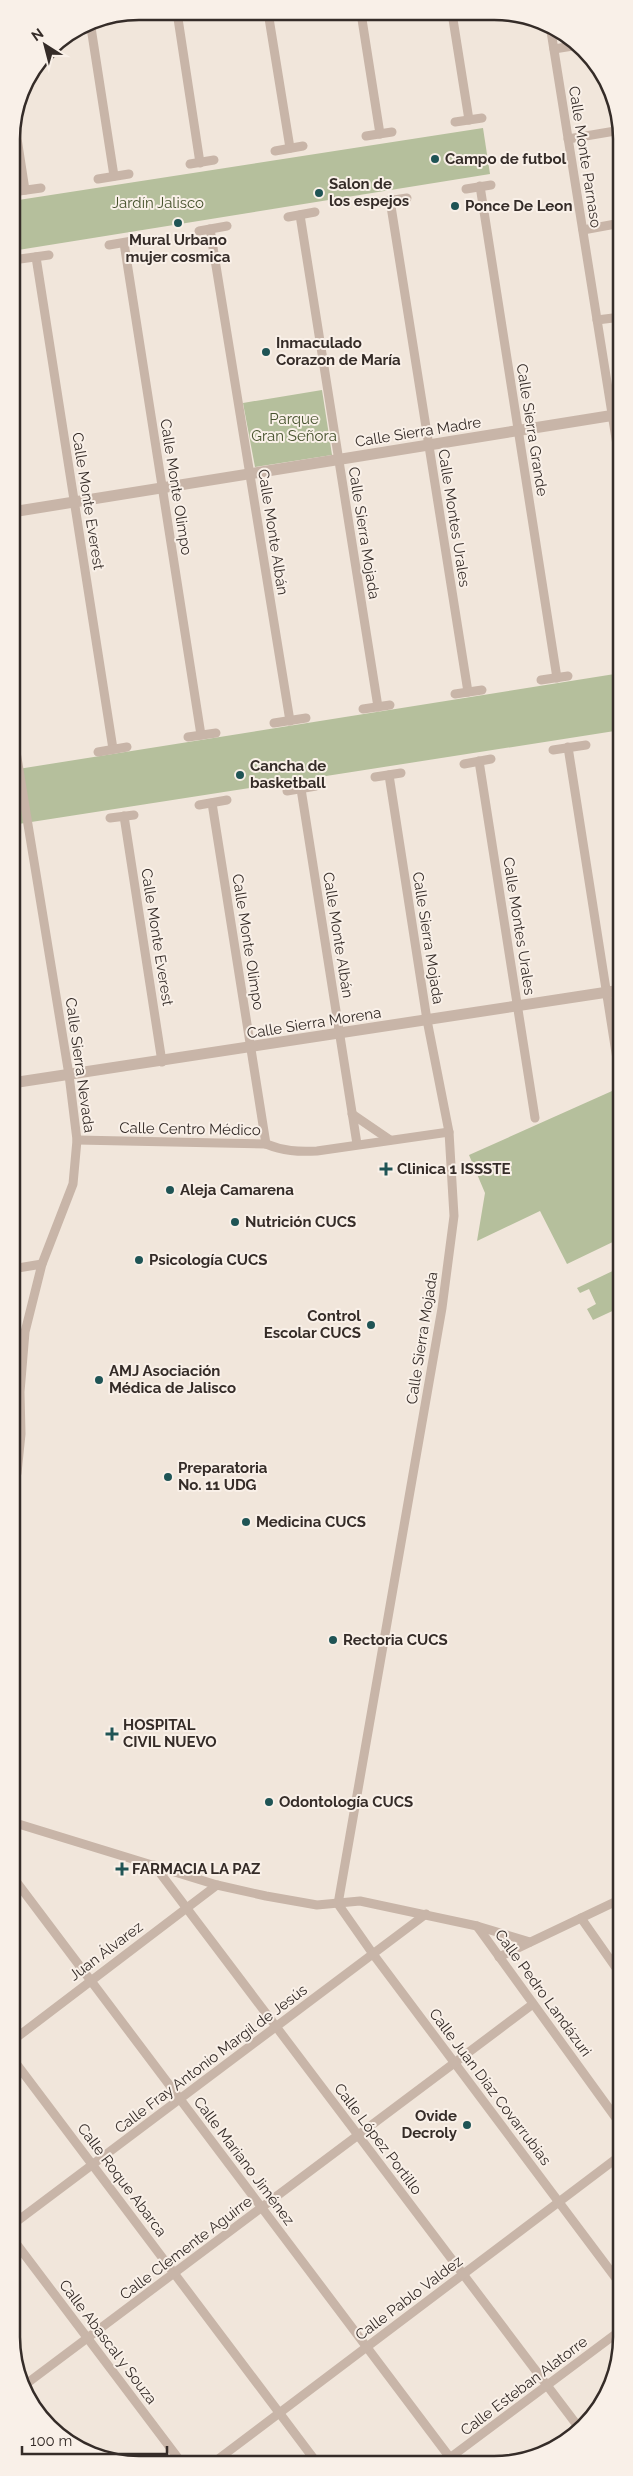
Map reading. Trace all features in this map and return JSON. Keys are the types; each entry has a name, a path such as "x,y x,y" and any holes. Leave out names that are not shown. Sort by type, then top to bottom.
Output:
{"street":[{"path":"178,20 200,163"},
{"path":"269,20 290,148"},
{"path":"362,20 380,134"},
{"path":"453,20 469,120"},
{"path":"91,30 114,176"},
{"name":"Calle Monte Parnaso","path":"552,35 597,320 613,400"},
{"path":"554,49 569,47"},
{"path":"455,122 482,118"},
{"path":"568,139 613,131"},
{"path":"366,136 392,132"},
{"path":"275,151 303,146"},
{"path":"20,158 25,190"},
{"path":"190,164 214,160"},
{"path":"98,179 129,174"},
{"path":"466,188 491,184"},
{"name":"Calle Sierra Grande","path":"480,186 557,678"},
{"path":"20,191 41,188"},
{"path":"374,203 407,198"},
{"name":"Calle Montes Urales","path":"390,200 468,692"},
{"path":"288,217 315,212"},
{"name":"Calle Sierra Mojada","path":"300,215 378,707"},
{"path":"582,230 613,225"},
{"path":"199,231 228,226"},
{"name":"Calle Monte Albán","path":"210,229 290,721"},
{"path":"109,245 138,240"},
{"name":"Calle Monte Olimpo","path":"124,243 202,735"},
{"path":"20,259 49,254"},
{"name":"Calle Monte Everest","path":"36,257 113,749"},
{"path":"597,320 613,318"},
{"name":"Calle Sierra Madre","path":"20,511 613,415"},
{"path":"541,680 568,676"},
{"path":"455,694 482,690"},
{"path":"363,709 390,704"},
{"path":"274,723 306,718"},
{"path":"188,737 216,733"},
{"path":"553,750 586,745"},
{"path":"98,752 127,747"},
{"path":"568,747 613,1032"},
{"path":"464,764 491,759"},
{"name":"Calle Montes Urales","path":"479,761 535,1118"},
{"path":"375,777 401,773"},
{"name":"Calle Sierra Nevada","path":"20,775 70,1075 77,1140 73,1184 42,1264 25,1332 20,1392 20,1440"},
{"name":"Calle Sierra Mojada","path":"338,1904 442,1308 454,1216 449,1132 427,1020 389,775"},
{"path":"287,791 316,786"},
{"name":"Calle Monte Albán","path":"301,789 357,1144"},
{"path":"199,805 227,800"},
{"name":"Calle Monte Olimpo","path":"212,802 266,1144"},
{"path":"110,818 134,814"},
{"name":"Calle Monte Everest","path":"124,816 162,1062"},
{"name":"Calle Sierra Morena","path":"20,1082 162,1062 613,991"},
{"path":"352,1114 390,1140"},
{"name":"Calle Centro Médico","path":"77,1140 266,1144 281,1150 295,1152 449,1132"},
{"path":"20,1268 42,1264"},
{"path":"20,1824 217,1885 317,1905 360,1900 477,1926 530,1942"},
{"name":"Calle López Portillo","path":"154,1865 576,2424"},
{"name":"Juan Álvarez","path":"20,2035 217,1885"},
{"name":"Calle Mariano Jiménez","path":"20,1887 367,2347 445,2456"},
{"path":"498,1956 613,1903"},
{"name":"Calle Juan Díaz Covarrubias","path":"338,1904 373,1954 613,2272"},
{"name":"Calle Fray Antonio Margil de Jesús","path":"20,2220 426,1914"},
{"path":"581,1918 613,1964"},
{"name":"Calle Pedro Landázuri","path":"477,1926 613,2114"},
{"name":"Calle Clemente Aguirre","path":"29,2382 533,2004"},
{"name":"Calle Roque Abarca","path":"20,2069 312,2456"},
{"name":"Calle Pablo Valdez","path":"222,2456 613,2161"},
{"name":"Calle Abascal y Souza","path":"20,2249 176,2456"},
{"name":"Calle Esteban Alatorre","path":"457,2456 613,2337"}],"green space":[{"name":"Jardín Jalisco","path":"483,128 490,174 20,250 20,200"},
{"name":"Parque Gran Señora","path":"322,390 332,455 255,467 243,403"},
{"path":"613,674 613,731 20,824 20,769"},
{"path":"613,1091 613,1242 567,1264 540,1211 477,1241 485,1193 469,1155"},
{"path":"613,1271 613,1311 593,1320 587,1309 596,1304 589,1289 580,1293 577,1288"}],"place":[{"name":"Campo de futbol","path":"435,159"},
{"name":"Salon de los espejos","path":"319,193"},
{"name":"Ponce De Leon","path":"455,206"},
{"name":"Mural Urbano mujer cosmica","path":"178,223"},
{"name":"Inmaculado Corazon de María","path":"266,352"},
{"name":"Cancha de basketball","path":"240,775"},
{"name":"Clinica 1 ISSSTE","path":"386,1169"},
{"name":"Aleja Camarena","path":"170,1190"},
{"name":"Nutrición CUCS","path":"235,1222"},
{"name":"Psicología CUCS","path":"139,1260"},
{"name":"Control Escolar CUCS","path":"371,1325"},
{"name":"AMJ Asociación Médica de Jalisco","path":"99,1380"},
{"name":"Preparatoria No. 11 UDG","path":"168,1477"},
{"name":"Medicina CUCS","path":"246,1522"},
{"name":"Rectoria CUCS","path":"333,1640"},
{"name":"HOSPITAL CIVIL NUEVO","path":"112,1734"},
{"name":"Odontología CUCS","path":"269,1802"},
{"name":"FARMACIA LA PAZ","path":"122,1869"},
{"name":"Ovide Decroly","path":"467,2125"}]}
